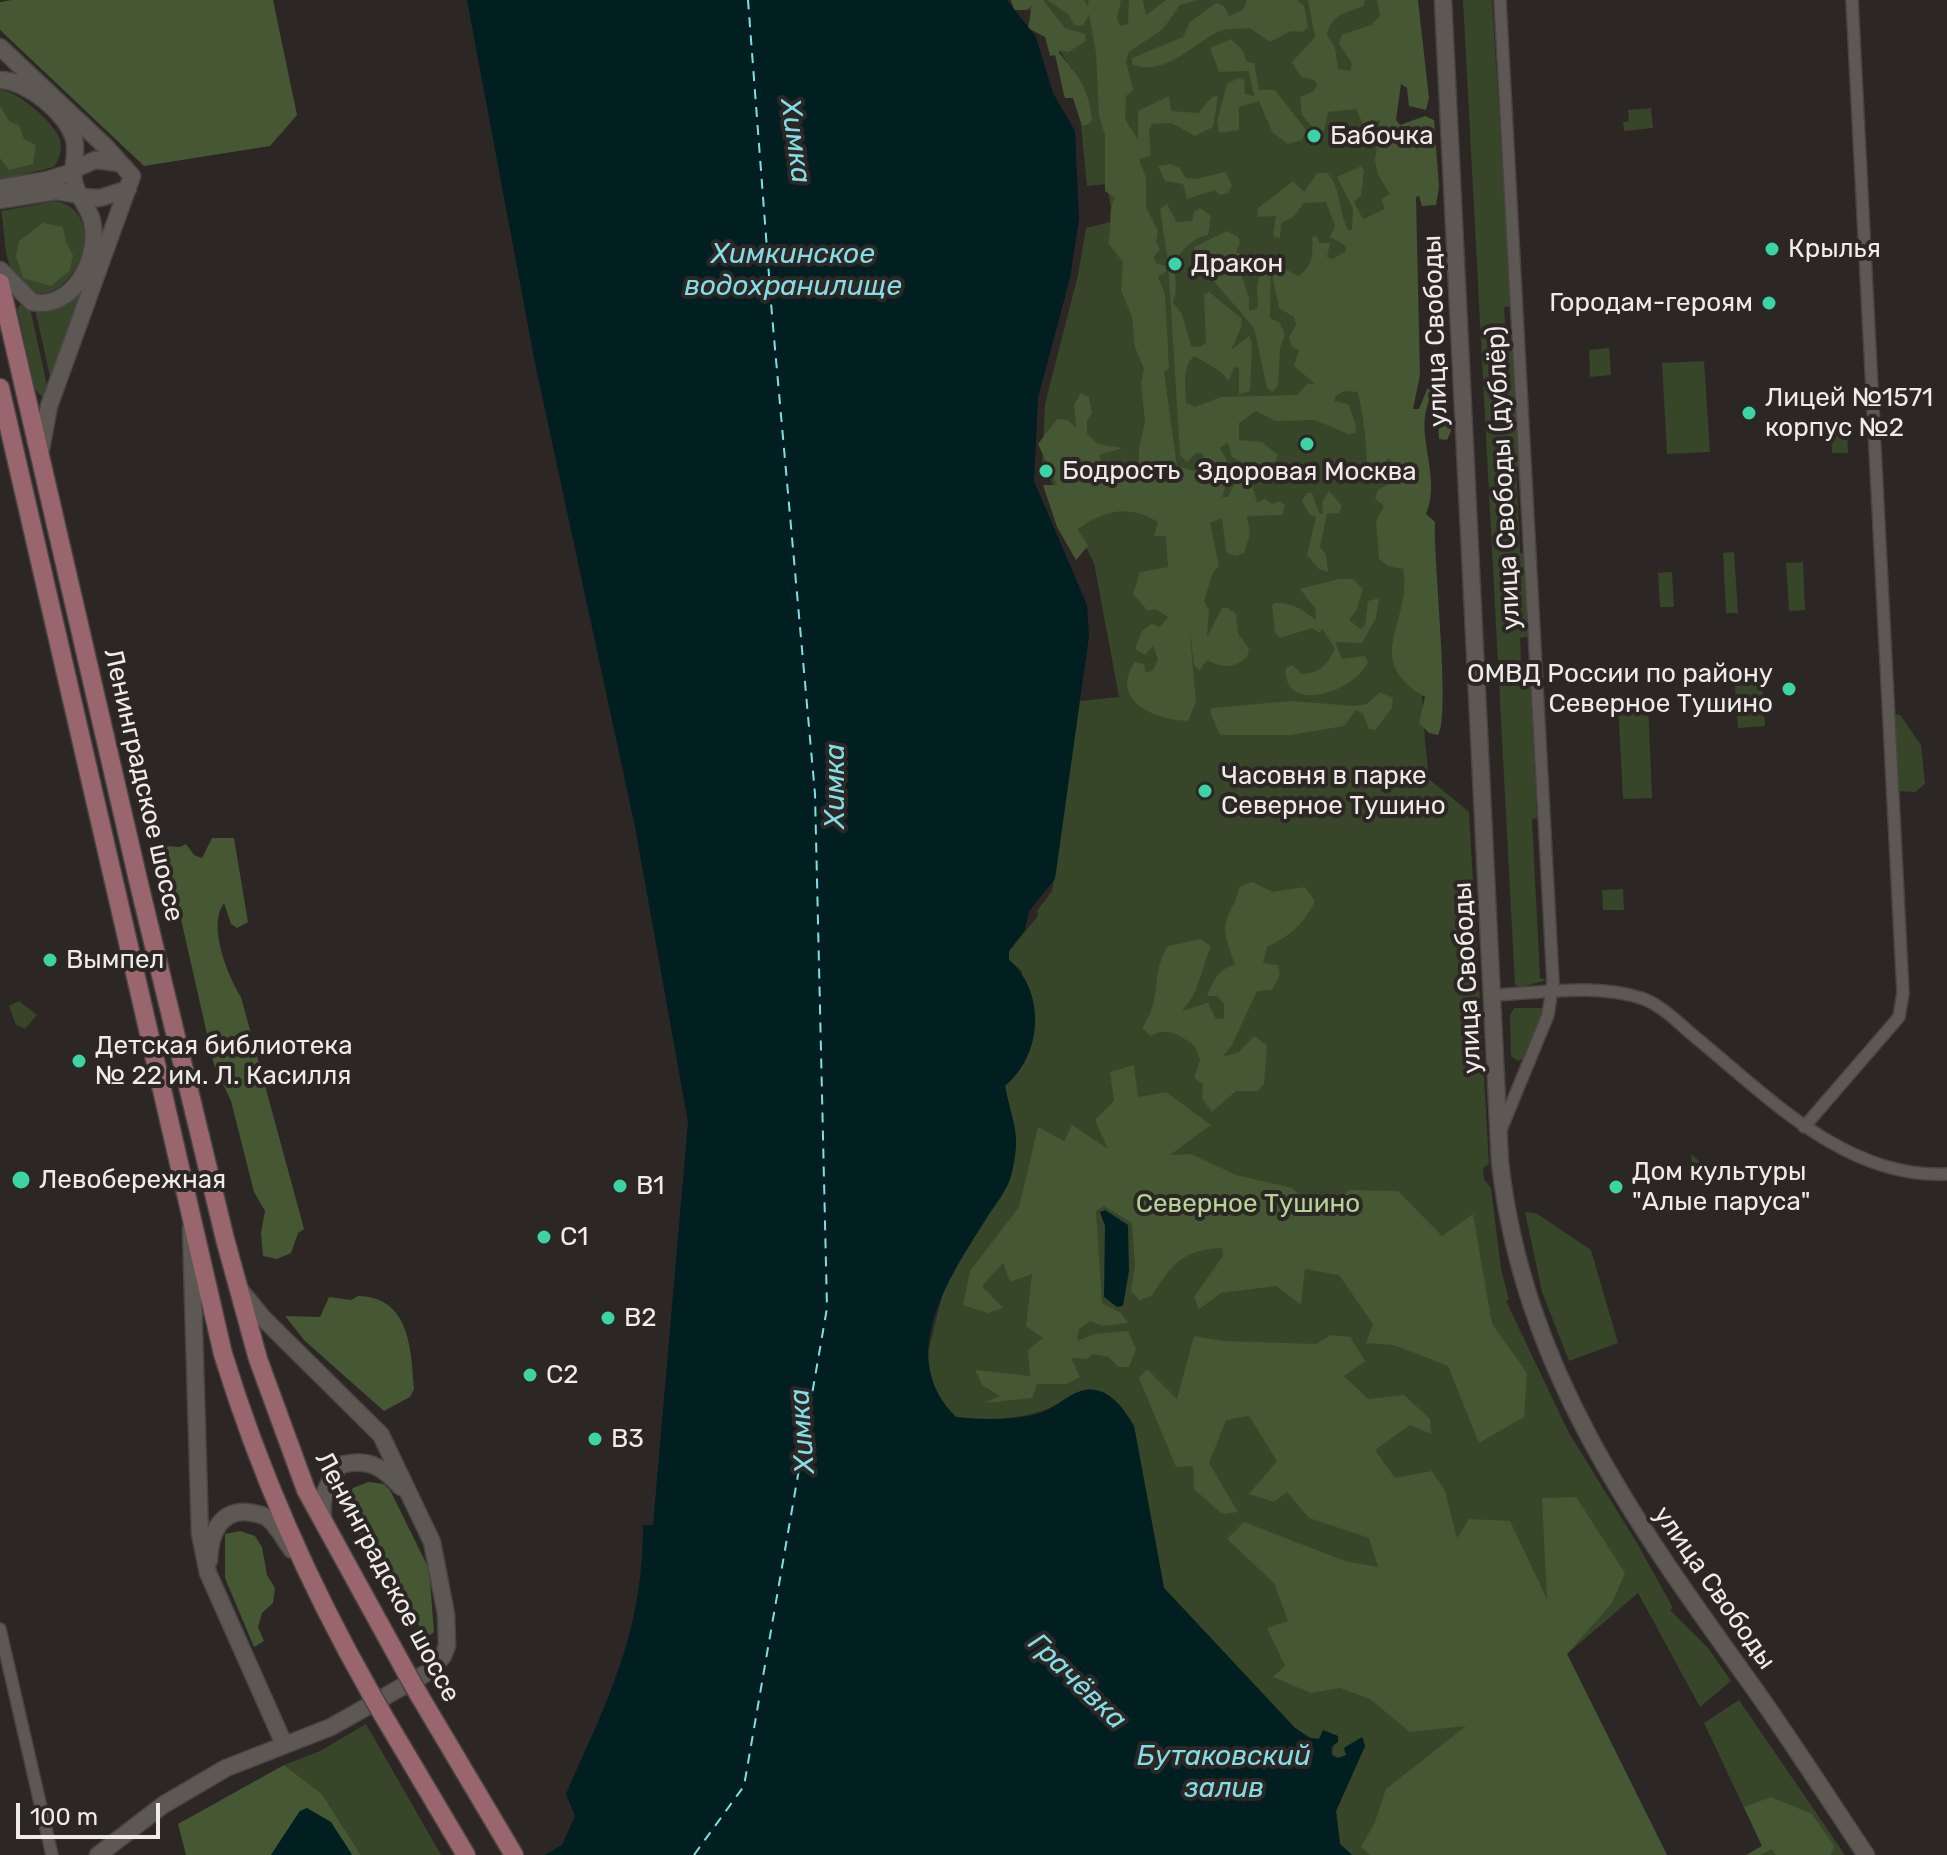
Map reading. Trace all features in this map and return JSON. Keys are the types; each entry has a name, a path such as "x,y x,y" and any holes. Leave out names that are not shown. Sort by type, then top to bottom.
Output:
{"main road":[{"name":"улица Свободы","path":"1443,0 1499,1135 1507,1210 1526,1293 1555,1370 1595,1452 1683,1591 1761,1697 1866,1855"},
{"path":"0,47 132,176 49,406 41,457"},
{"path":"0,80 26,86 62,119 75,142 74,170 94,235 80,279 69,294 53,302 32,302 0,270"},
{"path":"0,188 47,180 95,160 119,163"},
{"path":"0,200 56,191 100,198 128,189"},
{"name":"Ленинградское шоссе","path":"0,283 139,884 237,1287 278,1419 325,1529 514,1855"},
{"name":"Ленинградское шоссе","path":"0,388 223,1354 251,1446 299,1559 370,1692 465,1854"},
{"path":"192,1218 189,1247 198,1510 208,1573 284,1744"},
{"path":"98,1855 176,1797 226,1768 331,1727 430,1671 447,1646 438,1563 381,1435 263,1318 237,1287"},
{"path":"325,1529 322,1499 327,1484 340,1465 365,1461 376,1464 410,1497"},
{"path":"208,1573 214,1530 221,1519 240,1512 269,1519 299,1559"}],"street":[{"name":"улица Свободы (дублёр)","path":"1499,1135 1548,1015 1551,992 1500,0"},
{"path":"1804,1127 1899,1017 1903,993 1852,0"},
{"path":"1494,995 1617,993 1650,1002 1804,1127 1888,1166 1915,1173 1947,1174"},
{"path":"0,1629 52,1855"}],"green space":[{"path":"273,0 297,115 270,146 144,166 0,30 0,2"},
{"path":"1011,0 1043,0 1065,28 1085,34 1086,41 1068,52 1060,50 1059,53 1085,91 1092,120 1089,124 1082,126 1073,98 1065,98 1055,55 1050,56 1045,37 1028,28 1032,5 1027,10 1014,10"},
{"name":"Северное Тушино","path":"1022,0 1389,0 1410,501 1425,742 1429,779 1469,812 1489,1164 1483,1168 1484,1179 1491,1188 1501,1269 1509,1300 1506,1301 1569,1433 1637,1543 1673,1608 1670,1610 1708,1648 1731,1681 1700,1707 1638,1593 1567,1654 1667,1855 1352,1855 1340,1844 1336,1811 1365,1746 1363,1738 1345,1747 1347,1755 1338,1758 1332,1755 1334,1744 1323,1733 1319,1739 1310,1738 1295,1728 1164,1588 1134,1426 1081,1391 1037,1412 990,1419 956,1417 938,1398 926,1360 945,1284 1010,1179 1009,1106 1005,1086 1022,971 1009,960 1009,951 1038,916 1037,911 1052,891 1079,701 1119,697 1094,563 1042,464 1045,404 1078,275 1086,228 1113,221 1107,184 1087,186 1076,74"},
{"path":"1047,0 1084,0 1087,6 1089,0 1121,0 1117,19 1120,26 1128,24 1129,0 1143,0 1146,15 1166,0 1199,0 1180,5 1163,29 1129,52 1126,61 1133,90 1126,96 1125,119 1138,140 1138,111 1169,96 1171,111 1198,113 1212,97 1218,96 1213,127 1195,136 1171,123 1152,124 1149,130 1151,155 1139,160 1146,177 1146,207 1158,231 1156,242 1160,249 1154,257 1156,263 1166,266 1166,272 1158,277 1165,294 1169,368 1164,372 1177,466 1199,472 1206,469 1203,454 1196,453 1187,462 1180,455 1168,262 1160,209 1167,204 1177,222 1192,221 1194,212 1200,208 1211,216 1208,235 1182,251 1175,265 1173,303 1182,314 1191,346 1199,347 1206,343 1204,294 1209,292 1241,318 1242,326 1231,350 1249,336 1252,343 1250,391 1239,394 1239,368 1234,367 1229,381 1220,371 1194,356 1186,372 1186,403 1195,407 1221,397 1297,395 1307,384 1315,384 1294,366 1299,350 1292,347 1289,337 1296,325 1294,317 1279,308 1272,274 1280,266 1298,276 1303,272 1311,259 1312,237 1316,236 1320,243 1330,243 1327,257 1332,259 1345,252 1346,246 1330,237 1335,226 1326,202 1304,203 1293,217 1281,223 1280,238 1273,236 1276,216 1258,217 1257,209 1293,181 1304,192 1317,173 1327,173 1335,185 1348,230 1352,230 1353,208 1337,177 1361,166 1364,171 1361,196 1354,202 1363,219 1385,209 1381,199 1390,194 1378,175 1375,160 1380,120 1363,124 1356,109 1328,112 1324,131 1317,132 1302,115 1300,97 1314,91 1317,84 1314,80 1301,77 1292,62 1315,37 1308,0 1365,0 1363,6 1336,18 1327,35 1335,48 1338,69 1350,71 1352,64 1339,43 1342,35 1371,25 1380,15 1377,0 1418,0 1429,98 1426,110 1409,106 1407,88 1401,84 1396,120 1400,125 1425,116 1434,120 1439,187 1436,205 1422,206 1419,196 1416,197 1420,375 1413,409 1419,409 1430,382 1438,378 1445,381 1451,431 1447,440 1439,439 1437,402 1432,396 1426,409 1425,423 1431,484 1426,514 1435,522 1442,669 1442,722 1438,735 1429,733 1419,723 1425,697 1406,683 1396,668 1392,654 1402,606 1403,569 1388,566 1379,559 1376,521 1384,506 1375,499 1378,490 1395,480 1396,467 1389,458 1377,468 1367,463 1358,392 1344,391 1334,401 1348,404 1356,425 1355,433 1348,434 1315,420 1275,421 1256,411 1239,423 1239,440 1262,442 1278,455 1275,462 1250,466 1232,457 1228,443 1220,448 1232,469 1222,497 1228,497 1236,481 1251,481 1257,503 1265,499 1272,504 1279,501 1285,505 1282,515 1247,516 1250,534 1244,553 1235,556 1226,552 1222,518 1210,523 1219,566 1213,572 1204,601 1209,610 1207,637 1222,608 1228,608 1236,614 1238,633 1249,649 1247,657 1228,666 1207,660 1199,671 1194,665 1189,624 1196,702 1188,721 1162,717 1139,706 1131,698 1127,688 1128,676 1135,662 1144,664 1146,673 1153,670 1158,659 1153,646 1145,655 1135,649 1142,631 1152,624 1160,627 1168,617 1155,609 1148,611 1133,594 1140,572 1168,567 1166,536 1154,536 1158,522 1147,516 1127,511 1108,514 1078,529 1088,546 1076,560 1057,527 1043,485 1057,485 1038,444 1057,419 1067,420 1076,427 1074,405 1081,393 1089,397 1092,413 1087,420 1087,434 1098,444 1123,448 1099,455 1109,485 1123,477 1139,476 1139,449 1145,421 1141,383 1144,369 1135,347 1132,317 1121,290 1123,262 1108,243 1111,208 1115,198 1105,191 1105,135 1099,116 1096,53 1089,14 1083,26 1074,25 1068,14"},
{"path":"1247,0 1297,0 1304,6 1308,27 1303,32 1291,31 1270,42 1250,28 1225,30 1166,63 1155,67 1132,64 1132,58 1183,37 1190,22 1216,3 1224,6 1229,16 1243,10"},
{"path":"1463,0 1492,0 1511,306 1504,307 1507,351 1513,351 1521,469 1516,470 1520,553 1525,554 1527,637 1520,638 1521,662 1529,662 1537,818 1532,819 1540,978 1547,980 1521,987 1515,985"},
{"path":"1231,39 1243,51 1247,62 1254,63 1259,90 1275,90 1306,130 1302,140 1288,144 1272,132 1259,101 1239,107 1239,130 1219,133 1217,122 1227,84 1238,78 1244,80 1245,94 1254,96 1249,71 1219,72 1210,48"},
{"path":"0,90 24,101 55,130 61,149 54,167 0,180"},
{"path":"0,106 10,122 19,125 24,139 36,145 33,164 9,170 0,158"},
{"path":"1651,108 1653,128 1624,131 1623,122 1629,121 1628,110"},
{"path":"1170,164 1179,167 1186,178 1196,179 1225,172 1232,186 1228,193 1220,195 1215,190 1187,199 1183,184 1165,181 1158,166"},
{"path":"56,201 75,211 84,228 83,248 76,268 63,284 48,293 31,291 10,268 1,211"},
{"path":"43,223 63,227 73,255 70,270 51,286 23,278 16,256 19,241"},
{"path":"1227,231 1238,237 1240,243 1236,253 1246,254 1249,266 1241,274 1249,298 1249,311 1258,308 1258,283 1268,261 1271,268 1270,318 1280,323 1285,335 1280,348 1278,386 1272,392 1267,388 1254,328 1212,279 1203,259 1195,254 1194,247"},
{"path":"85,285 51,381 35,309 66,304"},
{"path":"21,304 30,308 48,390 45,400 35,389 17,309"},
{"path":"1609,348 1611,375 1590,377 1589,350"},
{"path":"1704,361 1710,452 1667,454 1662,363"},
{"path":"1847,425 1848,453 1832,453 1831,426"},
{"path":"1329,491 1342,506 1339,513 1327,514 1320,547 1326,555 1328,572 1319,569 1307,555 1316,517 1310,515 1302,501 1307,493 1312,493 1319,513 1323,514 1322,502"},
{"path":"1734,552 1738,613 1726,613 1723,553"},
{"path":"1803,562 1805,610 1789,611 1786,563"},
{"path":"1672,572 1674,607 1660,607 1658,573"},
{"path":"1339,579 1353,579 1363,589 1357,609 1349,620 1361,629 1365,625 1368,601 1379,598 1376,618 1362,643 1335,642 1342,659 1365,656 1368,662 1361,673 1335,690 1307,695 1295,692 1288,683 1286,668 1292,665 1302,674 1319,670 1335,648 1322,629 1319,633 1312,628 1280,638 1275,632 1272,606 1275,603 1292,605 1316,620 1315,608 1300,589"},
{"path":"1762,684 1765,726 1738,728 1735,686"},
{"path":"1380,692 1393,698 1392,708 1375,730 1369,729 1363,714 1356,710 1344,726 1291,735 1220,735 1210,712 1212,708 1291,701 1354,706 1367,704"},
{"path":"1648,704 1652,798 1623,799 1618,705"},
{"path":"1895,714 1900,715 1921,745 1925,784 1915,792 1899,791"},
{"path":"212,838 234,838 248,922 237,928 231,924 224,903 219,913 218,937 225,964 241,997 304,1229 298,1233 291,1253 277,1259 263,1256 261,1232 265,1211 254,1192 231,1101 214,1065 166,853 166,846 186,844 194,855 202,858"},
{"path":"1252,882 1273,892 1305,887 1315,901 1296,928 1267,947 1263,963 1278,965 1280,974 1272,990 1257,991 1232,1045 1222,1057 1239,1052 1254,1036 1267,1045 1264,1084 1258,1091 1236,1091 1212,1112 1202,1098 1203,1084 1194,1078 1200,1060 1195,1046 1174,1034 1163,1032 1151,1036 1142,1028 1153,1006 1159,967 1168,946 1200,939 1211,946 1197,988 1182,1011 1208,1003 1216,1019 1224,1018 1224,1004 1217,996 1207,996 1221,972 1235,965 1227,942 1225,923 1239,887"},
{"path":"1623,889 1624,910 1603,910 1602,890"},
{"path":"19,1001 37,1015 25,1029 16,1025 9,1006"},
{"path":"1514,1008 1544,1008 1523,1059 1518,1061 1511,1056 1510,1015"},
{"path":"1134,1065 1138,1097 1166,1092 1211,1125 1170,1155 1191,1154 1236,1175 1292,1188 1323,1216 1349,1190 1398,1191 1442,1236 1473,1214 1492,1324 1527,1373 1524,1417 1479,1443 1448,1366 1394,1345 1366,1343 1373,1324 1339,1275 1305,1269 1301,1305 1276,1286 1221,1293 1199,1309 1194,1297 1223,1256 1222,1248 1208,1249 1179,1261 1152,1296 1139,1300 1131,1291 1135,1265 1132,1223 1104,1206 1096,1211 1102,1303 1121,1313 1128,1323 1103,1326 1090,1321 1079,1329 1077,1341 1094,1334 1128,1331 1136,1349 1129,1367 1118,1367 1109,1357 1093,1354 1087,1359 1071,1358 1080,1377 1067,1384 1037,1384 1032,1398 984,1403 1000,1396 982,1385 975,1370 1030,1376 1028,1350 1043,1338 1026,1326 1032,1274 1010,1282 1003,1263 982,1286 1003,1308 988,1313 963,1305 970,1271 1019,1207 1038,1127 1064,1141 1072,1125 1108,1149 1095,1120 1114,1101 1110,1072"},
{"path":"1691,1154 1722,1181 1694,1183"},
{"path":"1525,1212 1536,1213 1591,1250 1618,1343 1569,1361 1542,1292"},
{"path":"358,1296 388,1305 398,1315 409,1342 414,1389 410,1397 384,1411 305,1341 285,1316 320,1317 329,1297 351,1300"},
{"path":"1331,1335 1350,1337 1365,1361 1344,1376 1368,1399 1404,1395 1430,1419 1431,1434 1410,1425 1375,1450 1395,1478 1432,1471 1445,1491 1457,1538 1469,1519 1510,1521 1547,1599 1542,1498 1576,1497 1625,1573 1612,1603 1567,1654 1667,1855 1370,1855 1361,1847 1375,1822 1386,1789 1466,1726 1410,1732 1370,1699 1340,1688 1311,1693 1273,1677 1285,1666 1267,1628 1288,1621 1274,1583 1227,1539 1244,1522 1345,1561 1378,1567 1369,1538 1309,1518 1287,1492 1274,1502 1249,1494 1277,1461 1249,1416 1226,1420 1209,1463 1238,1512 1222,1514 1194,1489 1193,1466 1176,1467 1139,1378 1147,1369 1177,1399 1194,1336 1224,1341 1316,1344"},
{"path":"368,1482 384,1484 390,1490 429,1569 434,1632 427,1637 411,1614 405,1591 387,1575 376,1546 357,1533 344,1500 353,1488"},
{"path":"240,1531 255,1536 262,1547 267,1575 275,1588 273,1603 262,1613 258,1627 264,1641 254,1647 225,1578 225,1534"},
{"path":"1739,1700 1845,1855 1745,1855 1762,1846 1704,1723"},
{"path":"366,1724 441,1855 361,1855 322,1794 284,1765 320,1751"},
{"path":"284,1765 322,1794 361,1855 352,1855 343,1840 300,1811 271,1855 186,1855 178,1824"},
{"path":"1771,1797 1812,1814 1834,1846 1831,1855 1776,1855 1772,1849 1759,1855 1747,1855 1762,1846 1744,1807"}],"water":[{"name":"Химкинское водохранилище","path":"467,0 1007,0 1036,37 1053,93 1075,131 1079,219 1070,278 1038,398 1034,481 1087,605 1089,636 1055,879 1029,911 1025,930 1009,951 1009,960 1030,989 1035,1024 1027,1058 1005,1086 1015,1130 1016,1150 1011,1176 944,1291 934,1317 929,1343 930,1369 938,1393 956,1417 997,1419 1037,1414 1090,1389 1106,1394 1119,1405 1134,1426 1164,1588 1295,1728 1310,1738 1319,1739 1323,1730 1338,1736 1338,1742 1331,1747 1332,1755 1338,1758 1346,1755 1344,1748 1362,1737 1365,1746 1336,1811 1340,1844 1352,1855 544,1855 562,1845 575,1816 566,1794 621,1663 637,1599 643,1525 653,1525 688,1122 635,827 535,363"},
{"path":"1105,1210 1128,1225 1129,1271 1123,1306 1117,1307 1104,1297 1105,1226 1100,1212"},
{"path":"307,1808 331,1822 352,1855 271,1855 300,1811"}],"ferry route":[{"path":"694,1855 744,1786 827,1308 815,794 772,315 748,0"}],"place":[{"name":"Бабочка","path":"1314,136"},
{"name":"Крылья","path":"1772,249"},
{"name":"Дракон","path":"1175,264"},
{"name":"Городам-героям","path":"1769,303"},
{"name":"Лицей №1571 корпус №2","path":"1749,413"},
{"name":"Здоровая Москва","path":"1307,444"},
{"name":"Бодрость","path":"1046,471"},
{"name":"ОМВД России по району Северное Тушино","path":"1789,689"},
{"name":"Часовня в парке Северное Тушино","path":"1205,791"},
{"name":"Вымпел","path":"50,960"},
{"name":"Детская библиотека № 22 им. Л. Касилля","path":"79,1061"},
{"name":"Левобережная","path":"21,1180"},
{"name":"B1","path":"620,1186"},
{"name":"Дом культуры \"Алые паруса\"","path":"1616,1187"},
{"name":"C1","path":"544,1237"},
{"name":"B2","path":"608,1318"},
{"name":"C2","path":"530,1375"},
{"name":"B3","path":"595,1439"}],"water label":[{"name":"Химка","path":"795,141"},
{"name":"Химка","path":"836,786"},
{"name":"Химка","path":"803,1431"},
{"name":"Грачёвка","path":"1077,1682"},
{"name":"Бутаковский залив","path":"1224,1773"}]}
